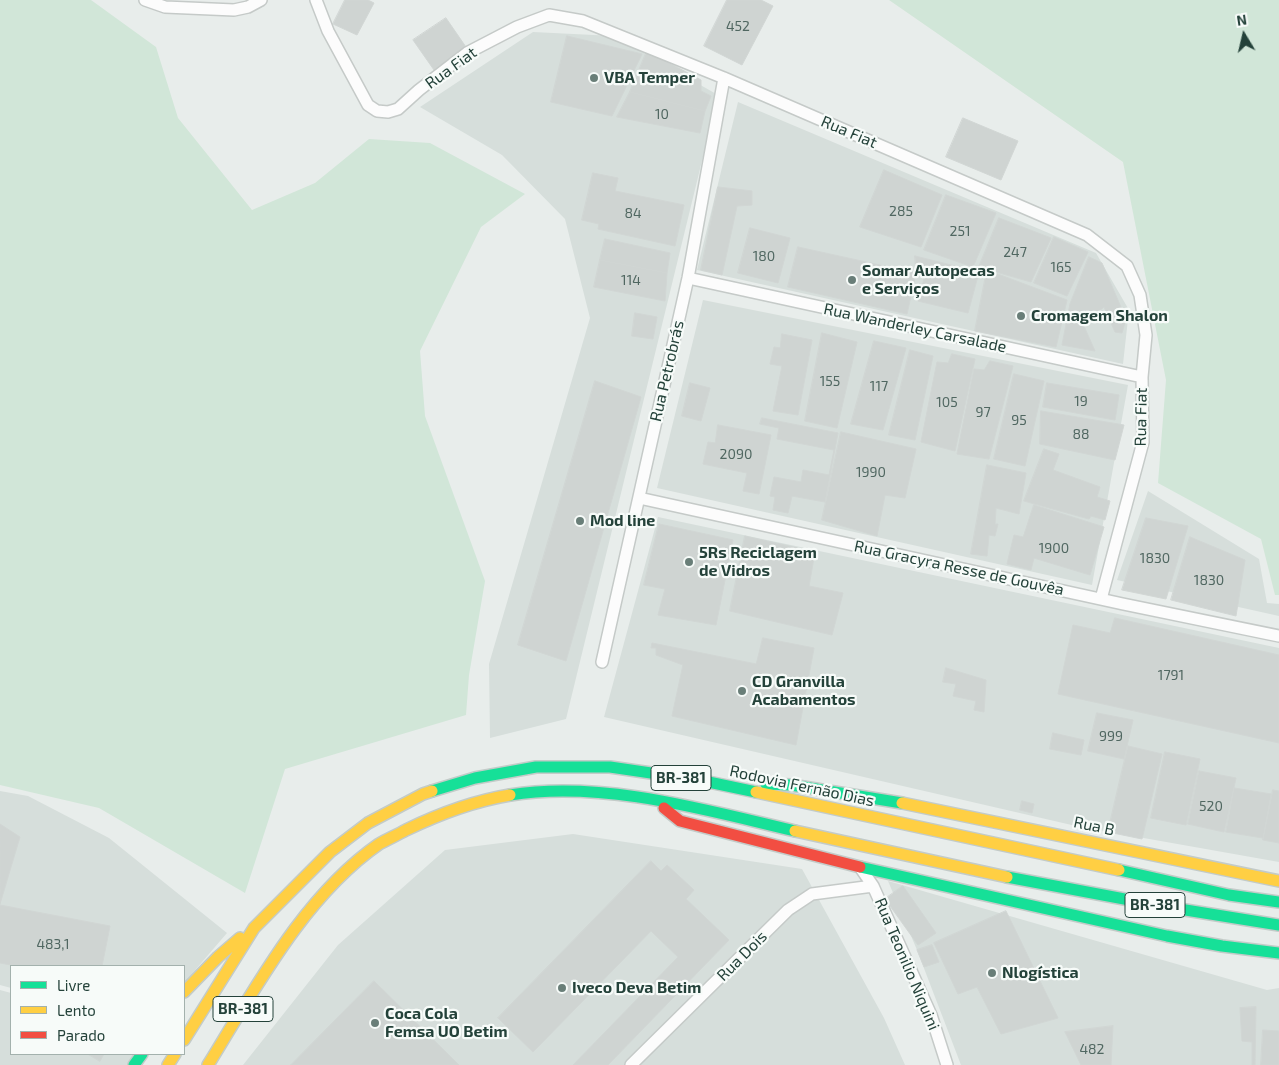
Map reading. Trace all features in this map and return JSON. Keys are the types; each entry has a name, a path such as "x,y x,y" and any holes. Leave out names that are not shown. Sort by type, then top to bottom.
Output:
{"main road":[{"name":"Rodovia Fernão Dias","path":"185,1038 254,928 330,852 368,823 422,794 475,778 536,767 610,766 699,780 1229,895 1279,902"},
{"name":"Rua B","path":"699,780 791,785 902,803 1279,881"},
{"name":"BR-381","path":"208,1065 279,953 307,914 346,872 379,844 430,818 481,800 536,792 600,792 654,800 1084,892 1279,926"},
{"name":"BR-381","path":"654,800 680,820 860,867 1165,937 1237,949 1279,953"},
{"name":"BR-381","path":"1226,918 1267,934 1279,936"},
{"path":"185,991 234,942 254,928"}],"street":[{"path":"145,0 165,7 234,10 248,7 261,0"},
{"name":"Rua Fiat","path":"316,0 328,31 368,105 377,111 388,112 398,109 467,53 517,27 549,15 582,21 724,78 1087,236 1127,266 1140,295 1146,335 1142,377 1143,442 1101,599"},
{"name":"Rua Petrobrás","path":"602,662 688,278 724,78"},
{"name":"Rua Wanderley Carsalade","path":"688,278 1142,377"},
{"name":"Rua Gracyra Resse de Gouvêa","path":"639,498 1279,636"},
{"name":"Rua Teonilio Niquini","path":"860,867 873,886 931,1015 948,1065"},
{"name":"Rua Dois","path":"631,1065 788,910 812,894 873,886"}],"shaded area":[{"path":"533,32 614,36 718,95 566,719 490,738 489,664 590,318 565,219 502,155 420,107"},
{"path":"738,102 1096,253 1129,310 1123,364 697,270"},
{"path":"703,300 1128,385 1092,585 657,488"},
{"path":"1148,491 1259,559 1267,603 1279,604 1279,616 1117,580"},
{"path":"658,517 1279,648 1279,862 1076,826 604,717"},
{"path":"0,791 28,796 109,838 227,933 185,982 185,965 10,965 10,988 0,985"},
{"path":"573,834 802,869 884,1018 905,1065 243,1065 338,945 445,850"},
{"path":"888,881 1267,990 1279,988 1279,1065 961,1065 917,950"},
{"path":"0,990 10,993 10,1055 133,1055 127,1065 0,1065"}],"green space":[{"path":"0,0 91,0 156,47 178,118 252,210 315,183 369,139 430,143 525,194 481,227 420,351 425,416 485,581 469,675 466,715 285,769 245,893 99,808 0,785"},
{"path":"889,0 1279,0 1279,595 1275,595 1261,539 1158,483 1166,380 1123,162"}],"building":[{"path":"345,0 368,0 374,3 357,35 333,24"},
{"path":"727,0 761,0 773,6 742,65 704,46"},
{"path":"446,18 466,47 434,70 413,40"},
{"name":"VBA Temper","path":"567,36 642,54 612,116 551,102"},
{"path":"647,51 701,80 701,91 711,96 705,111 630,92"},
{"path":"630,92 705,111 700,133 617,117"},
{"path":"963,118 1018,141 1001,180 946,157"},
{"path":"884,170 942,195 921,247 860,227"},
{"path":"593,173 618,178 615,191 684,205 675,246 598,229 599,224 582,220"},
{"path":"718,187 752,191 752,205 737,206 722,275 701,270"},
{"path":"946,195 996,213 973,267 924,250"},
{"path":"999,218 1051,238 1031,282 979,267"},
{"path":"750,228 790,238 778,283 738,273"},
{"path":"1054,237 1088,252 1067,296 1034,283"},
{"path":"605,239 670,253 667,273 600,260"},
{"name":"Somar Autopecas e Serviços","path":"798,247 916,273 907,314 788,287"},
{"path":"915,256 979,272 968,313 918,301 926,271 916,268"},
{"path":"1089,257 1102,263 1126,319 1122,333 1115,332 1104,307 1083,324 1095,351 1062,345 1070,304"},
{"path":"600,260 667,273 665,301 594,287"},
{"name":"Cromagem Shalon","path":"987,270 1067,300 1056,347 975,331"},
{"path":"635,313 657,317 653,339 632,336"},
{"path":"822,333 857,342 837,428 805,421"},
{"path":"782,334 812,340 798,415 773,411 782,366 770,364 774,347 780,348"},
{"path":"874,341 906,348 883,430 851,424"},
{"path":"910,350 933,356 915,440 889,435"},
{"path":"952,354 975,359 955,451 921,442 937,362 948,363"},
{"path":"990,361 1013,366 989,459 957,454 974,369 984,370"},
{"path":"1014,374 1044,381 1025,466 994,459"},
{"name":"Mod line","path":"595,381 641,397 566,661 518,645"},
{"path":"690,383 710,388 701,421 682,416"},
{"path":"1047,383 1119,395 1115,420 1043,407"},
{"path":"1041,411 1124,425 1115,460 1040,444"},
{"path":"762,418 838,433 825,502 792,496 788,513 773,510 775,497 770,496 774,477 801,482 803,470 829,475 834,450 777,439 779,428 760,424"},
{"path":"718,425 771,435 759,494 743,491 747,473 703,464 708,442 715,443"},
{"path":"841,432 916,449 905,498 885,495 877,536 822,520"},
{"path":"1044,449 1059,454 1053,470 1100,487 1097,497 1110,501 1105,520 1091,516 1089,519 1024,501"},
{"path":"987,465 1026,473 1019,514 996,508 995,524 998,524 995,536 989,535 987,556 971,554"},
{"path":"1034,505 1104,527 1090,575 1034,558 1031,570 1007,564 1014,535 1023,537"},
{"path":"1146,518 1188,526 1166,599 1122,590"},
{"name":"5Rs Reciclagem de Vidros","path":"659,524 733,540 716,625 658,615 665,589 644,585"},
{"path":"745,536 815,552 809,586 843,593 832,635 730,611"},
{"path":"1190,537 1245,560 1236,616 1171,600"},
{"path":"1115,618 1279,655 1279,743 1058,694 1073,625 1110,633"},
{"name":"CD Granvilla Acabamentos","path":"763,638 814,648 796,745 672,716 683,665 656,655 656,648 651,648 652,643 756,664"},
{"path":"946,668 986,680 984,712 974,710 976,701 953,696 956,684 943,682"},
{"path":"1097,713 1133,720 1124,759 1088,751"},
{"path":"1053,733 1084,740 1081,755 1050,749"},
{"path":"1128,746 1162,754 1142,839 1108,832"},
{"path":"1165,752 1200,759 1186,825 1151,818"},
{"path":"1199,771 1236,778 1224,832 1188,824"},
{"path":"1234,788 1271,794 1263,838 1226,832"},
{"path":"1273,790 1279,791 1279,843 1263,840"},
{"path":"1022,801 1034,804 1032,813 1020,810"},
{"path":"0,824 20,837 0,904"},
{"name":"Iveco Deva Betim","path":"651,861 661,871 667,865 694,890 686,899 729,940 608,1065 573,1065 678,957 651,931 533,1052 498,1018"},
{"path":"903,886 936,933 918,945 885,899"},
{"path":"0,905 110,926 102,965 11,965 0,963"},
{"name":"Nlogística","path":"1006,911 1058,1018 1001,1034 977,987 958,994 934,943"},
{"path":"932,945 939,962 924,967 917,950"},
{"name":"Coca Cola Femsa UO Betim","path":"374,981 459,1065 291,1065"},
{"path":"1256,1007 1255,1065 1252,1065 1252,1042 1242,1041 1240,1008"},
{"path":"1113,1026 1111,1065 1081,1065 1065,1032"},
{"path":"1263,1030 1279,1031 1279,1065 1261,1065"},
{"path":"90,1055 103,1055 100,1061"}],"traffic: fast":[{"path":"432,791 475,778 536,767 610,767 699,780 756,792"},
{"path":"766,784 791,785 902,803"},
{"path":"510,795 545,791 617,794 690,806 795,831"},
{"path":"860,867 1167,936 1222,946 1279,953"},
{"path":"1119,870 1229,895 1279,902"},
{"path":"1007,877 1167,907 1279,925"},
{"path":"134,1065 141,1055"}],"traffic: slow":[{"path":"185,1038 254,928 330,852 368,823 432,791"},
{"path":"756,792 1119,870"},
{"path":"208,1065 283,946 304,917 352,865 379,844 418,824 470,804 510,795"},
{"path":"902,803 1279,881"},
{"path":"795,831 1007,877"},
{"path":"185,991 218,957 240,938"},
{"path":"168,1065 174,1055"}],"traffic: jam":[{"path":"664,808 680,821 860,867"}],"place":[{"name":"VBA Temper","path":"594,78"},
{"name":"Somar Autopecas e Serviços","path":"852,280"},
{"name":"Cromagem Shalon","path":"1021,316"},
{"name":"Mod line","path":"580,521"},
{"name":"5Rs Reciclagem de Vidros","path":"689,562"},
{"name":"CD Granvilla Acabamentos","path":"742,691"},
{"name":"Nlogística","path":"992,973"},
{"name":"Iveco Deva Betim","path":"562,988"},
{"name":"Coca Cola Femsa UO Betim","path":"375,1023"}]}
